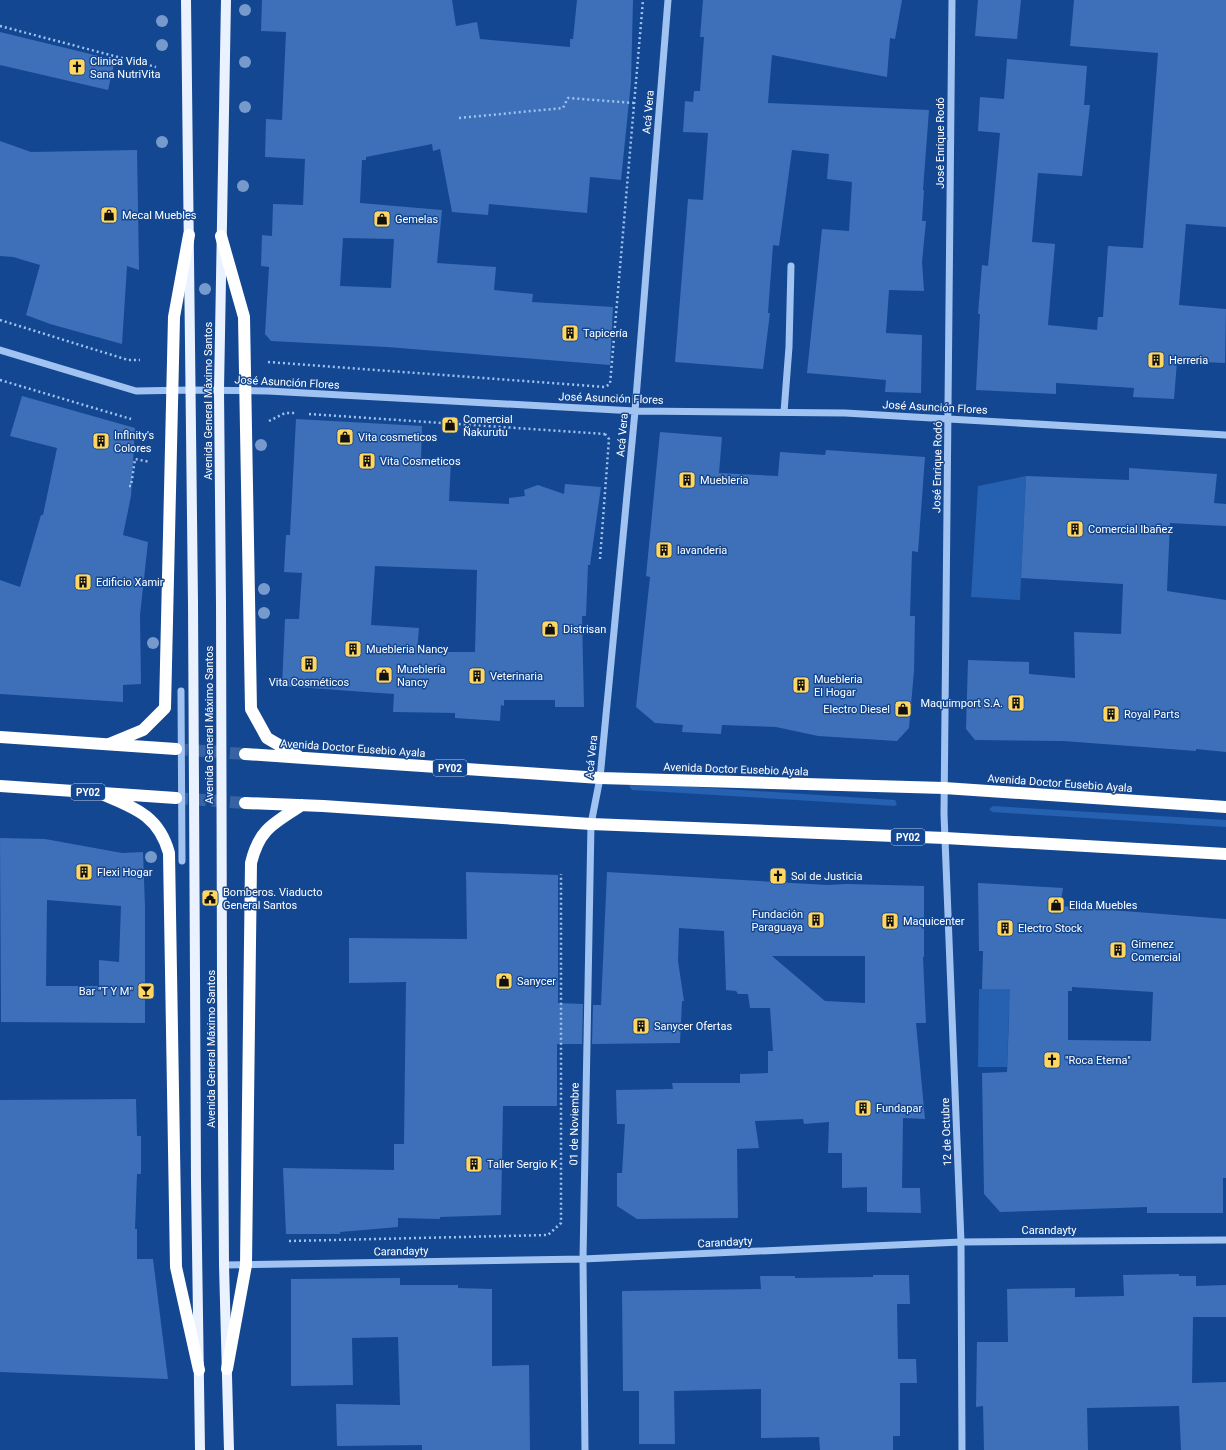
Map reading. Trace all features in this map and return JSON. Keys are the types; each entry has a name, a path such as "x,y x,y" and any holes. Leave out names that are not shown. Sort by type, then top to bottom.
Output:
{"highway":[{"path":"109,744 143,730 165,708 174,317 189,235"},
{"path":"222,236 244,317 251,709 267,738 301,757"},
{"path":"0,737 176,749"},
{"name":"Avenida Doctor Eusebio Ayala","path":"245,754 600,778 944,788 1226,808"},
{"name":"PY02","path":"0,786 176,798"},
{"path":"97,792 136,809 158,827 165,838 169,853 176,1267 199,1370"},
{"name":"PY02","path":"245,803 302,805 591,824 945,838 1226,854"},
{"path":"227,1370 246,1264 251,863 255,846 269,826 302,805"}],"main road":[{"name":"Avenida General Máximo Santos","path":"186,0 192,472 196,1181 200,1450"},
{"name":"Avenida General Máximo Santos","path":"226,0 219,390 223,1182 230,1450"}],"street":[{"name":"Acá Vera","path":"596,800 600,778 635,411 668,0"},
{"name":"José Enrique Rodó","path":"944,814 952,0"},
{"path":"784,412 789,347 791,266"},
{"name":"José Asunción Flores","path":"0,350 136,391 245,391 635,411 784,412 949,419 1226,435"},
{"path":"181,692 182,861"},
{"name":"01 de Noviembre","path":"585,1450 582,1259 591,824 596,800"},
{"name":"12 de Octubre","path":"944,814 961,1242 962,1450"},
{"name":"Carandayty","path":"224,1265 582,1259 961,1242 1226,1240"}],"path":[{"name":"Acá Vera","path":"610,384 643,0"},
{"path":"0,26 156,67"},
{"path":"460,118 563,108 568,98 634,103"},
{"path":"0,320 128,360 140,360"},
{"name":"José Asunción Flores","path":"268,362 605,387 610,384"},
{"path":"0,380 132,419"},
{"path":"269,421 285,413 296,413"},
{"path":"304,414 605,434 605,430"},
{"path":"129,486 131,486 135,459 155,462"},
{"name":"01 de Noviembre","path":"561,874 561,1223"},
{"name":"Carandayty","path":"289,1242 548,1235 561,1223"}],"shaded area":[{"path":"1026,476 1020,600 971,597 978,486"},
{"path":"633,783 895,800 897,804 895,806 632,790 629,786"},
{"path":"993,806 1226,820 1226,827 992,812 989,809"},
{"path":"979,989 1029,989 1055,1013 1009,1012 1007,1067 978,1067"}],"building":[{"path":"262,0 452,0 456,26 477,22 480,39 570,47 570,39 573,39 577,0 633,0 631,82 621,180 590,177 587,213 489,204 488,215 452,212 440,149 433,151 432,144 366,157 366,160 362,160 360,203 442,210 437,263 496,267 494,290 533,294 532,302 613,307 610,365 387,347 271,341 265,334 269,267 261,266 262,235 272,236 273,204 303,205 305,159 265,157 266,119 282,120 286,32 261,31","holes":["343,238 394,239 391,288 340,286"]},
{"path":"703,0 902,0 895,39 890,38 887,77 772,55 768,103 929,110 922,221 926,221 922,262 924,291 889,290 886,333 922,335 921,393 885,392 886,380 807,373 822,229 849,231 852,182 827,179 829,154 792,150 779,246 773,245 768,313 770,313 763,369 675,362 688,199 703,200 708,133 683,132 685,101 693,102 694,91 700,91 704,37 700,37"},
{"path":"978,0 1021,0 1017,39 975,36"},
{"path":"1074,0 1226,0 1226,227 1186,224 1179,305 1226,309 1225,363 1177,361 1174,399 1133,397 1134,388 1056,383 1056,394 976,390 980,314 978,314 982,265 988,266 1000,133 978,131 980,97 1004,99 1007,59 1087,66 1084,105 1090,105 1082,176 1038,173 1032,242 1055,244 1048,325 1097,330 1098,317 1103,317 1108,246 1143,248 1158,53 1070,46"},
{"name":"Clinica Vida Sana NutriVita","path":"0,32 115,60 108,90 0,65"},
{"path":"0,141 31,152 137,150 139,270 127,266 122,344 50,324 26,315 40,265 13,257 0,256"},
{"path":"22,396 135,428 131,496 123,535 148,542 140,615 141,684 123,685 123,702 0,694 0,580 20,587 41,515 43,515 57,448 10,436"},
{"path":"296,419 422,426 421,460 451,461 449,501 509,504 509,498 525,496 524,490 538,485 564,494 565,484 601,487 590,565 588,565 586,616 582,616 584,707 555,707 555,700 504,700 504,706 501,705 500,721 455,718 455,713 393,712 394,694 282,686 285,619 299,619 302,573 284,572 286,535 290,535","holes":["375,566 477,570 475,652 417,652 419,628 371,625"]},
{"path":"660,432 722,437 719,473 778,476 780,452 825,455 826,450 925,457 918,552 912,551 910,616 915,616 914,671 909,728 897,741 818,736 776,727 722,725 721,734 682,732 683,725 655,723 636,707 650,577 646,576"},
{"path":"1129,468 1217,474 1214,503 1226,504 1226,526 1170,523 1167,591 1226,600 1226,752 1063,741 975,740 966,729 968,660 1029,662 1029,674 1075,678 1074,632 1121,634 1123,584 1021,578 1026,476 1129,480"},
{"path":"0,838 45,839 122,853 143,852 145,907 145,1023 1,1022","holes":["47,900 121,906 119,962 99,960 99,986 46,986"]},
{"path":"466,872 558,875 558,1003 583,1004 582,1044 557,1044 557,1106 503,1106 501,1215 440,1217 440,1219 398,1218 398,1227 340,1232 340,1234 286,1234 283,1168 394,1170 394,1144 404,1144 406,982 349,983 349,938 467,939"},
{"path":"607,872 827,885 847,884 924,886 923,957 926,1023 916,1023 925,1119 903,1118 902,1188 920,1188 921,1213 867,1212 867,1187 842,1188 842,1153 828,1153 829,1122 804,1124 803,1119 755,1121 759,1148 737,1149 738,1218 637,1219 617,1206 617,1173 622,1173 625,1124 617,1124 616,1090 673,1089 672,1083 740,1083 740,1074 768,1073 768,1051 773,1051 770,1008 750,1008 748,994 738,994 736,991 726,990 724,931 679,928 678,961 684,1001 682,1001 680,1043 592,1044 593,1005 601,1005","holes":["772,956 865,956 865,1003 825,1001"]},
{"path":"978,883 1063,888 1060,906 1226,919 1226,1178 1223,1178 1223,1213 1147,1213 1147,1207 1000,1212 984,1194 982,1073 1007,1072 1010,989 982,989 983,951 979,951","holes":["1072,987 1153,992 1151,1041 1068,1040 1068,991 1072,991"]},
{"path":"136,1099 137,1136 141,1136 141,1174 137,1174 135,1229 137,1229 137,1259 153,1259 168,1379 0,1372 0,1100"},
{"path":"1179,1274 1179,1276 1196,1276 1196,1286 1226,1285 1226,1317 1193,1317 1192,1383 1226,1382 1226,1450 1181,1450 1179,1406 1087,1408 1088,1450 984,1450 983,1406 976,1407 977,1342 1008,1342 1007,1289 1075,1288 1075,1297 1124,1296 1123,1275"},
{"path":"873,1275 909,1275 910,1304 897,1304 898,1359 916,1359 917,1383 900,1383 900,1436 893,1436 893,1450 820,1450 819,1437 761,1438 761,1389 674,1391 675,1444 639,1444 639,1391 623,1391 622,1291 761,1289 760,1276 795,1276 795,1278 873,1277"},
{"path":"400,1278 400,1285 458,1285 458,1288 492,1289 492,1366 529,1365 530,1450 422,1450 422,1445 337,1446 336,1404 400,1405 398,1337 352,1338 353,1385 291,1386 291,1279"}],"tunnel":[{"path":"176,749 245,754"},
{"path":"176,798 245,803"}],"place":[{"name":"Clinica Vida Sana NutriVita","path":"77,67"},
{"name":"Mecal Muebles","path":"109,215"},
{"name":"Gemelas","path":"382,219"},
{"name":"Tapicería","path":"570,333"},
{"name":"Herreria","path":"1156,360"},
{"name":"Comercial Ñakurutu","path":"450,425"},
{"name":"Vita cosmeticos","path":"345,437"},
{"name":"Inflnity's Colores","path":"101,441"},
{"name":"Vita Cosmeticos","path":"367,461"},
{"name":"Muebleria","path":"687,480"},
{"name":"Comercial Ibañez","path":"1075,529"},
{"name":"lavanderia","path":"664,550"},
{"name":"Edificio Xamir","path":"83,582"},
{"name":"Distrisan","path":"550,629"},
{"name":"Muebleria Nancy","path":"353,649"},
{"name":"Vita Cosméticos","path":"309,664"},
{"name":"Mueblería Nancy","path":"384,675"},
{"name":"Veterinaria","path":"477,676"},
{"name":"Muebleria El Hogar","path":"801,685"},
{"name":"Maquimport S.A.","path":"1016,703"},
{"name":"Electro Diesel","path":"903,709"},
{"name":"Royal Parts","path":"1111,714"},
{"name":"Flexi Hogar","path":"84,872"},
{"name":"Sol de Justicia","path":"778,876"},
{"name":"Bomberos. Viaducto General Santos","path":"210,898"},
{"name":"Elida Muebles","path":"1056,905"},
{"name":"Fundación Paraguaya","path":"816,920"},
{"name":"Maquicenter","path":"890,921"},
{"name":"Electro Stock","path":"1005,928"},
{"name":"Gimenez Comercial","path":"1118,950"},
{"name":"Sanycer","path":"504,981"},
{"name":"Bar \"T Y M\"","path":"146,991"},
{"name":"Sanycer Ofertas","path":"641,1026"},
{"name":"\"Roca Eterna\"","path":"1052,1060"},
{"name":"Fundapar","path":"863,1108"},
{"name":"Taller Sergio K","path":"474,1164"}]}
